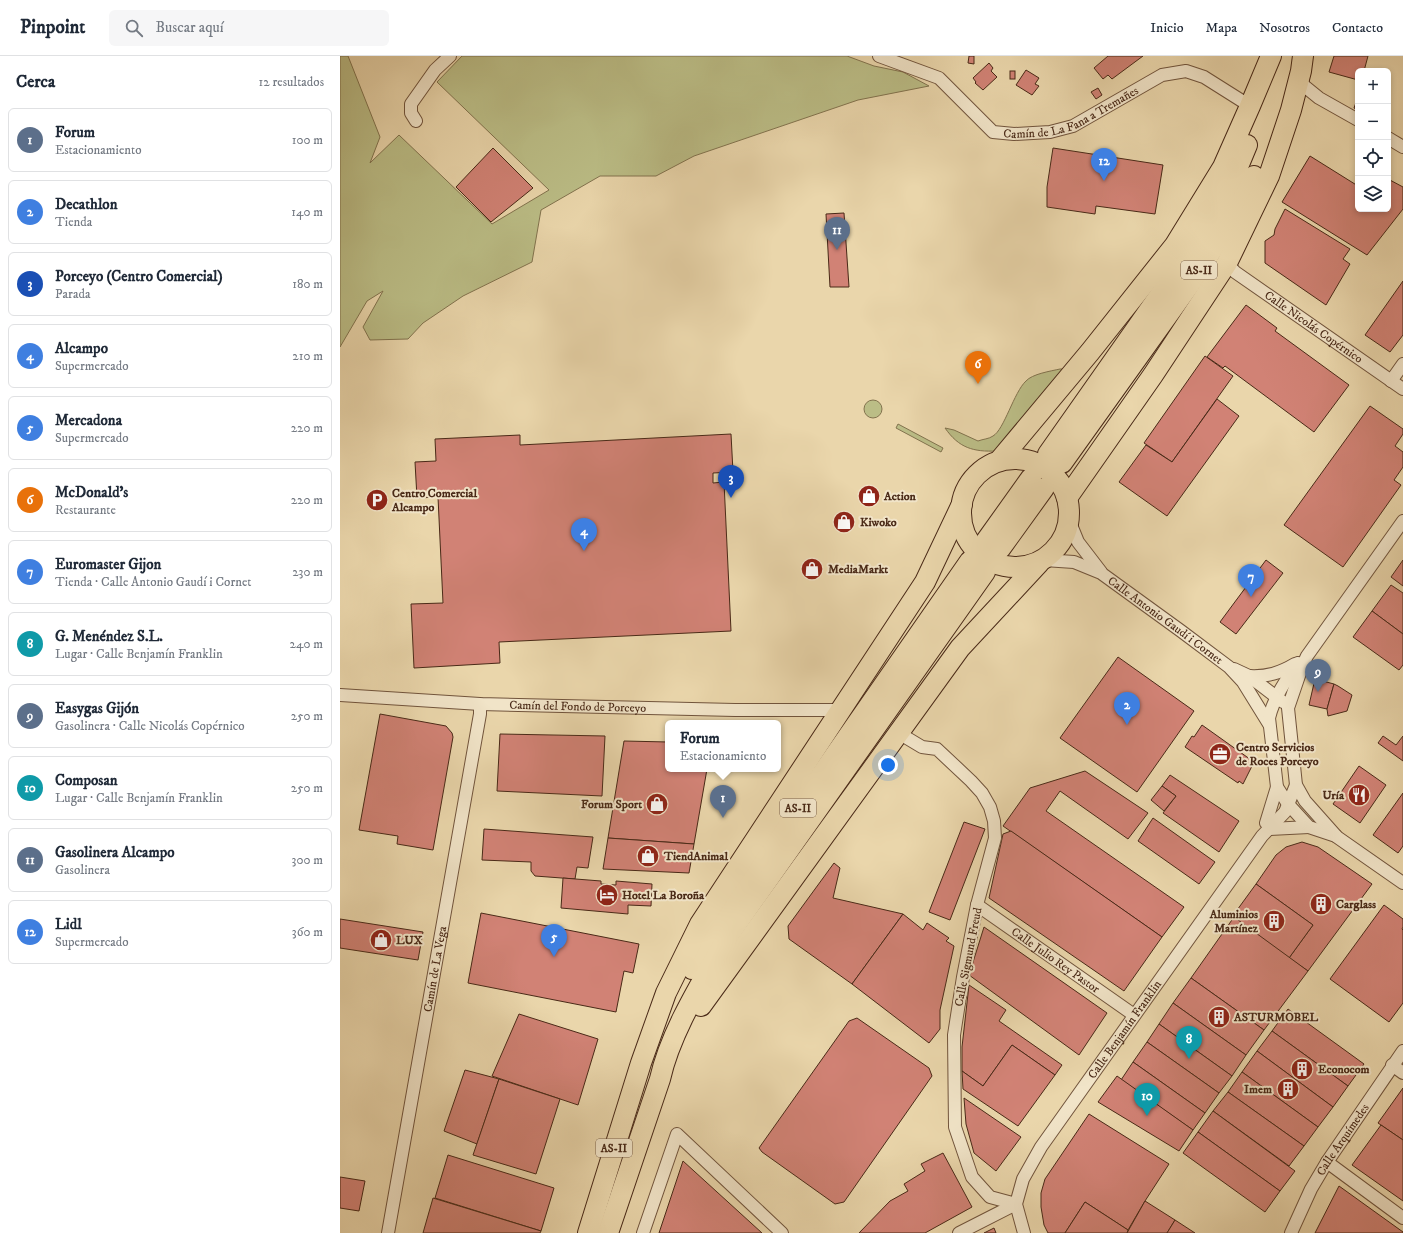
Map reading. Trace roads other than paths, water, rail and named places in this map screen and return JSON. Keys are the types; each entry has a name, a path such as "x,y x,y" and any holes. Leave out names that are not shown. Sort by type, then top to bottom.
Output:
{"highway":[{"path":"999,461 1090,352 1175,245 1223,167 1271,56"},
{"name":"AS-II","path":"1276,56 1265,98 1253,132 1231,180 1186,258 1055,458 1200,270 1250,186 1301,61"},
{"path":"1067,498 1153,375 1227,263 1269,176 1291,110 1301,61"},
{"path":"641,1063 666,993 700,924 925,582 962,504 964,494 975,477 985,468 999,461 1013,459 1026,460 1043,467 1057,479 1067,498 1069,520 1065,536 1057,547 1041,561 960,648 899,730 698,1011 680,1048 660,1079"},
{"path":"993,545 1037,483"},
{"path":"962,504 963,523 967,536 975,550 983,558 992,563 1006,567 1020,567 1041,561"},
{"name":"AS-II","path":"588,1233 641,1063 714,929 978,566 728,936 693,998 664,1059 660,1079 610,1233"}],"street":[{"path":"416,121 411,113 411,104 435,70 450,56"},
{"name":"Camín de La Fana a Tremañes","path":"879,56 939,78 993,132 1014,134 1050,132 1073,126 1162,75 1186,72 1204,77 1250,106"},
{"path":"1301,61 1303,85 1319,98 1355,118"},
{"path":"1391,140 1403,147"},
{"name":"Calle Nicolás Copérnico","path":"1227,263 1235,272 1403,389"},
{"path":"1391,381 1403,364"},
{"name":"Calle Antonio Gaudí i Cornet","path":"1069,520 1078,542 1102,573"},
{"path":"1308,827 1288,804 1277,787 1269,724 1271,708 1303,659 1403,521"},
{"name":"Calle Antonio Gaudí i Cornet","path":"1041,561 1074,562 1102,573 1229,667 1277,697 1288,708"},
{"path":"1269,724 1246,679 1282,672 1303,659"},
{"path":"1303,659 1288,708 1296,785 1305,801 1337,837 1403,883"},
{"path":"1277,697 1292,694"},
{"name":"Camín del Fondo de Porceyo","path":"340,695 480,704 747,710 840,710"},
{"name":"Camín de La Vega","path":"388,1233 480,714 480,704"},
{"name":"Calle Sigmund Freud","path":"899,730 906,738 922,747 937,750 971,781 982,793 990,806 994,821 995,838 977,905 963,977 954,1035 955,1127 972,1177 990,1197 1016,1204"},
{"name":"Calle Benjamín Franklin","path":"1016,1204 1023,1179 1041,1147 1266,829 1285,812 1296,785"},
{"name":"Calle Benjamín Franklin","path":"1266,829 1277,787"},
{"path":"1288,804 1299,804 1312,816 1326,824"},
{"path":"1266,829 1308,827 1337,837"},
{"name":"Calle Julio Rey Pastor","path":"977,905 1134,1015"},
{"name":"Calle Arquímedes","path":"1291,1233 1327,1162 1403,1051"},
{"path":"1392,1065 1403,1073"},
{"path":"643,1233 677,1134 782,1233"},
{"path":"1327,1162 1403,1218"},
{"path":"959,1233 1016,1204 1024,1233"}],"tunnel":[{"path":"1031,478 1048,454"},
{"path":"1044,488 1062,463"},
{"path":"970,561 986,541"},
{"path":"985,572 1000,549"}],"place":[{"name":"Lidl","path":"1104,181"},
{"name":"Gasolinera Alcampo","path":"837,250"},
{"name":"McDonald's","path":"978,384"},
{"name":"Action","path":"869,496"},
{"name":"Porceyo (Centro Comercial)","path":"731,498"},
{"name":"Centro Comercial Alcampo","path":"377,500"},
{"name":"Kiwoko","path":"844,522"},
{"name":"Alcampo","path":"584,551"},
{"name":"MediaMarkt","path":"812,569"},
{"name":"Euromaster Gijon","path":"1251,597"},
{"name":"Easygas Gijón","path":"1318,692"},
{"name":"Decathlon","path":"1127,725"},
{"name":"Centro Servicios de Roces Porceyo","path":"1220,754"},
{"name":"Uría","path":"1359,795"},
{"name":"Forum Sport","path":"657,804"},
{"name":"Forum","path":"723,818"},
{"name":"TiendAnimal","path":"648,856"},
{"name":"Hotel La Boroña","path":"607,895"},
{"name":"Carglass","path":"1321,904"},
{"name":"Aluminios Martínez","path":"1274,921"},
{"name":"LUX","path":"381,940"},
{"name":"Mercadona","path":"554,957"},
{"name":"ASTURMOBEL","path":"1219,1017"},
{"name":"G. Menéndez S.L.","path":"1189,1059"},
{"name":"Econocom","path":"1302,1069"},
{"name":"Imem","path":"1288,1089"},
{"name":"Composan","path":"1147,1116"}]}
